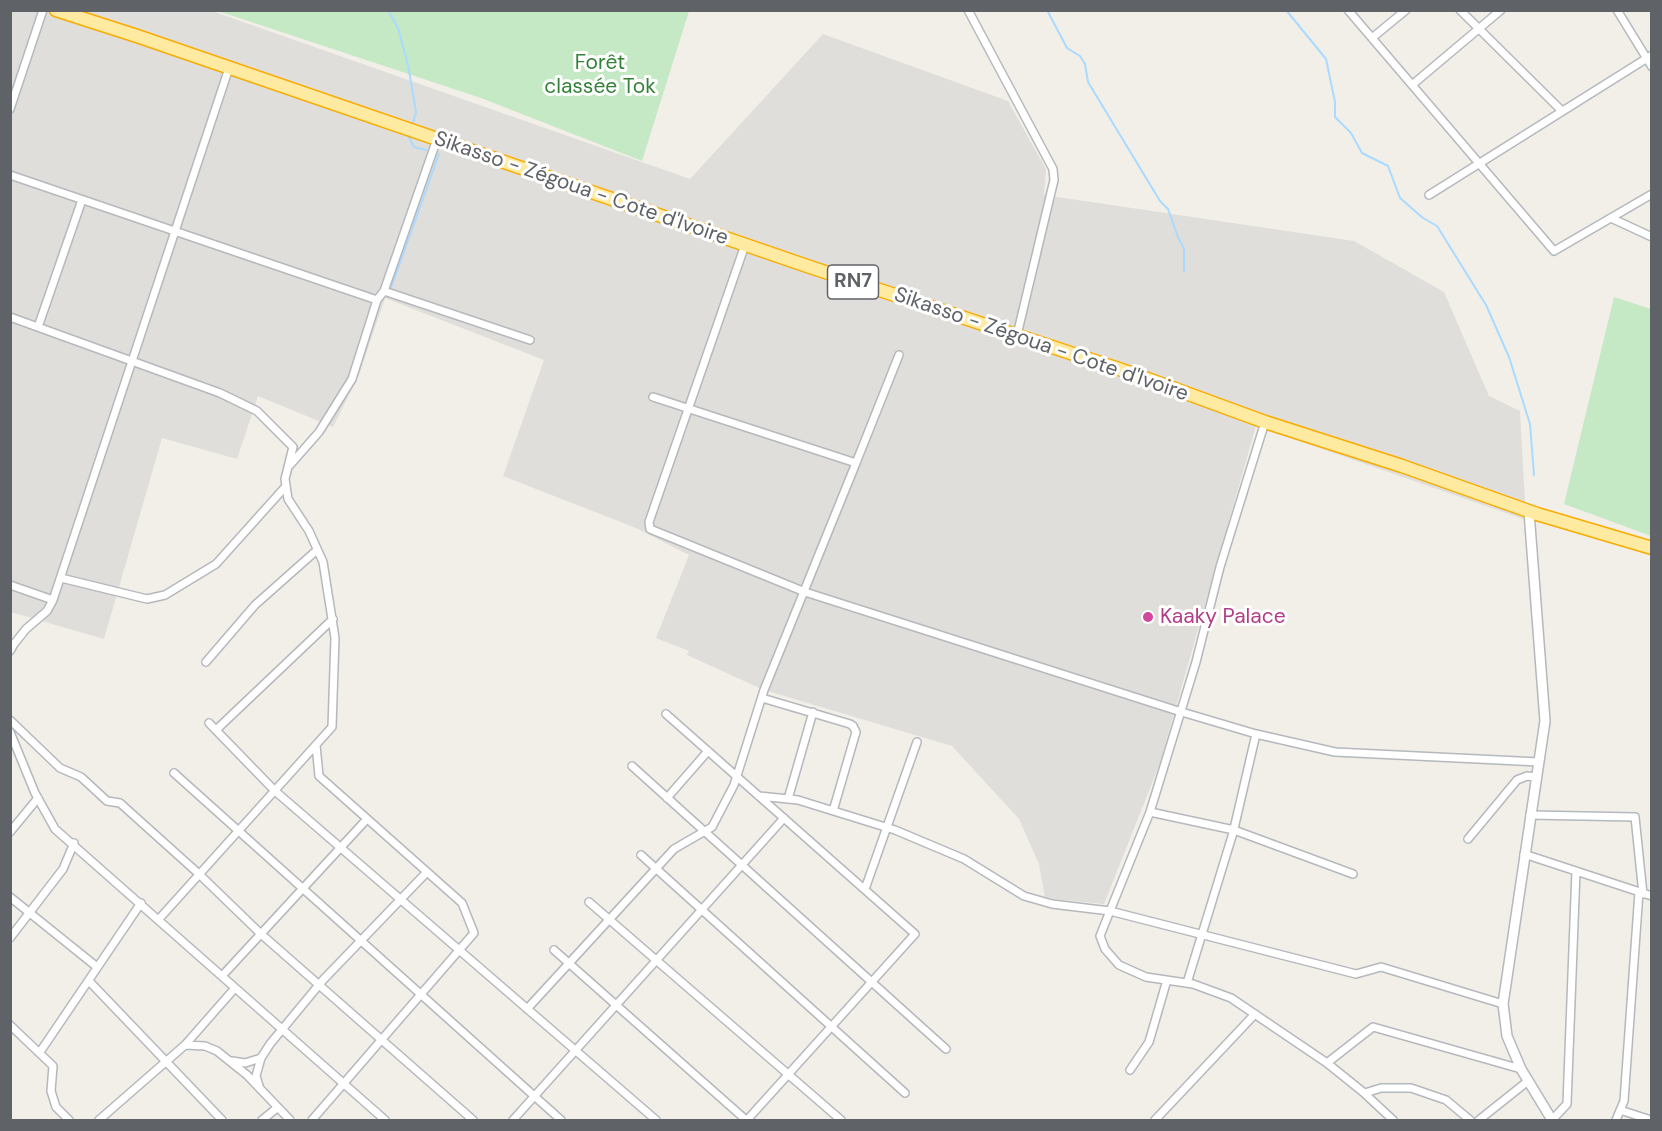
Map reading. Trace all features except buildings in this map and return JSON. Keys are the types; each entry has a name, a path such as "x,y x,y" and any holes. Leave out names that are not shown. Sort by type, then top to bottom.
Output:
{"highway":[{"name":"Sikasso - Zégoua - Cote d'Ivoire","path":"56,10 745,245 1134,374 1265,422 1402,466 1529,512 1652,548"}],"street":[{"path":"10,109 43,10"},
{"path":"968,10 1053,169 1054,180 1017,335"},
{"path":"1348,10 1554,251 1652,194"},
{"path":"1372,38 1406,10"},
{"path":"1460,10 1562,111"},
{"path":"1412,85 1502,10"},
{"path":"1617,10 1649,56 1652,67"},
{"path":"1429,195 1649,56"},
{"path":"10,651 26,629 47,611 53,600 230,68"},
{"path":"288,466 319,432 352,379 377,300 384,291 437,139"},
{"path":"10,175 377,300"},
{"path":"38,327 82,200"},
{"path":"1611,218 1652,237"},
{"path":"745,245 649,522 650,529 805,592 1256,734 1335,752 1539,762"},
{"path":"384,291 531,340"},
{"path":"10,317 220,393 257,411 293,447 285,479 288,498 309,531 323,562 335,638 332,727 159,920"},
{"path":"528,1009 674,849 712,827 737,776 762,698 899,355"},
{"path":"653,397 856,463"},
{"path":"1265,422 1220,567 1196,662 1150,812 1100,936 1105,950 1119,965 1146,977 1187,983 1231,998 1327,1063 1393,1120"},
{"path":"61,578 147,598 165,595 216,564 286,486"},
{"path":"1529,512 1545,721 1503,1004 1507,1036 1521,1069 1552,1120 1567,1104 1576,871"},
{"path":"206,662 255,605 318,550"},
{"path":"10,585 53,600"},
{"path":"216,730 333,619"},
{"path":"762,698 850,723 856,732 833,811"},
{"path":"788,799 813,712"},
{"path":"554,950 747,1120 915,934 666,714"},
{"path":"10,720 60,768 81,777 107,801 120,803 261,934 473,1120"},
{"path":"209,723 275,791 656,1120"},
{"path":"10,732 38,798 56,829 385,1120"},
{"path":"1187,983 1234,830 1256,734"},
{"path":"865,889 917,742"},
{"path":"312,1120 474,933 462,903 319,776 316,745"},
{"path":"667,798 708,751"},
{"path":"632,766 946,1049"},
{"path":"174,773 561,1120"},
{"path":"1468,840 1517,780 1527,776 1536,777"},
{"path":"759,796 798,800 886,828 964,859 1024,896 1052,904 1110,911 1356,974 1381,967 1503,1004"},
{"path":"10,832 38,798"},
{"path":"1150,812 1234,830 1353,874"},
{"path":"1530,815 1635,817 1641,893 1624,1101 1616,1120"},
{"path":"513,1120 784,818"},
{"path":"222,976 367,819"},
{"path":"10,938 63,869 74,843"},
{"path":"1524,854 1652,896"},
{"path":"641,855 905,1093"},
{"path":"260,1089 256,1076 261,1058 270,1044 320,984 427,872"},
{"path":"10,897 98,967"},
{"path":"589,902 841,1120"},
{"path":"40,1052 141,903"},
{"path":"1130,1070 1149,1042 1167,980"},
{"path":"89,981 222,1120"},
{"path":"99,1120 185,1045 235,988"},
{"path":"1155,1120 1255,1014"},
{"path":"11,1026 53,1066 51,1091 56,1107 69,1120"},
{"path":"1327,1063 1373,1027 1521,1069"},
{"path":"185,1045 205,1046 217,1051 260,1089 290,1120"},
{"path":"229,1061 245,1063 261,1058"},
{"path":"1479,1120 1528,1081"},
{"path":"1365,1094 1381,1088 1411,1088 1446,1100 1470,1120"},
{"path":"262,1120 277,1108"},
{"path":"1620,1110 1651,1120"}],"shaded area":[{"path":"11,11 212,11 690,179 823,34 1008,101 1046,169 1044,195 1354,241 1444,292 1489,396 1520,411 1526,520 1256,426 1160,763 1104,904 1045,898 1039,864 1019,819 952,746 764,690 687,655 689,651 656,638 689,555 636,528 503,476 544,360 385,298 359,375 333,427 258,396 237,459 162,438 104,639 11,612"}],"green space":[{"name":"Forêt classée Tok","path":"689,10 642,161 481,98 218,11"},
{"path":"1614,297 1651,309 1651,536 1564,504"}],"waterway":[{"path":"388,10 398,28 408,65 416,112 413,123"},
{"path":"1047,10 1067,48 1080,56 1085,64 1088,82 1160,201 1168,209 1184,249 1184,271"},
{"path":"1286,10 1326,59 1335,102 1335,117 1351,133 1362,153 1388,166 1400,198 1423,218 1437,226 1486,305 1509,357 1530,424 1534,475"},
{"path":"409,137 414,147 426,150"},
{"path":"391,288 439,154"}],"place":[{"name":"Kaaky Palace","path":"1148,617"}]}
